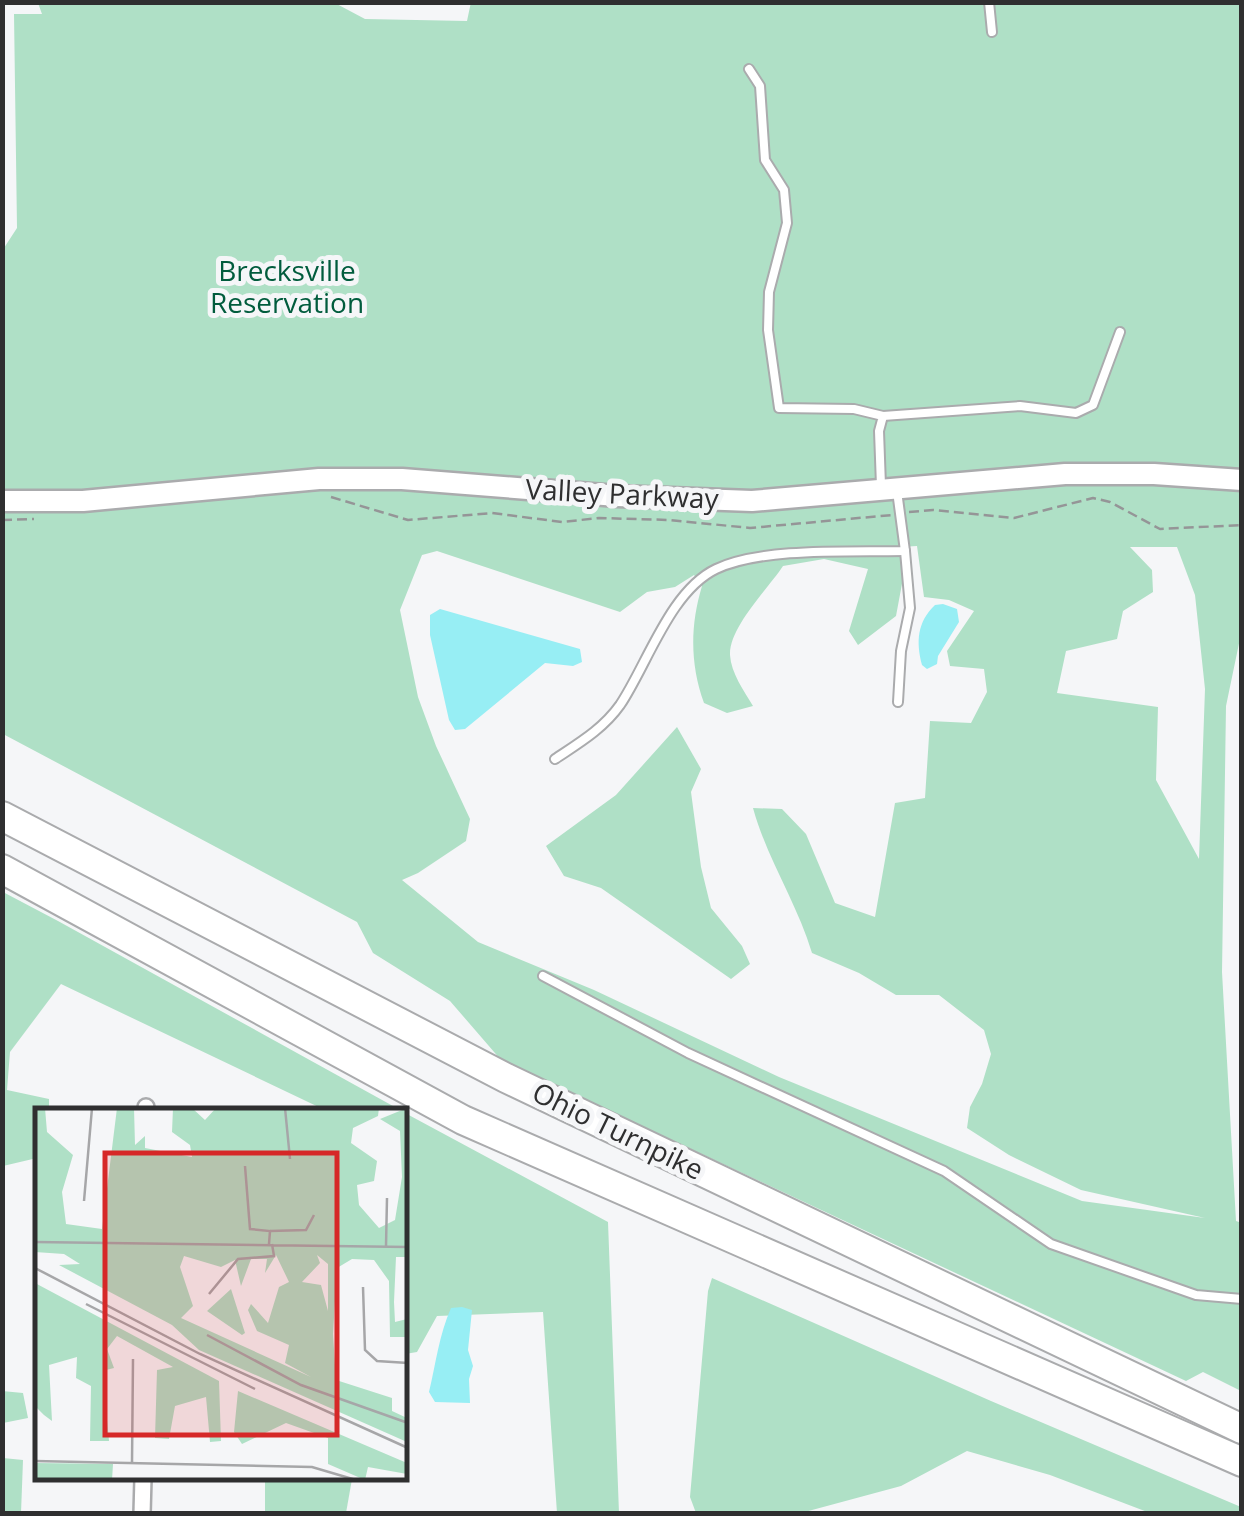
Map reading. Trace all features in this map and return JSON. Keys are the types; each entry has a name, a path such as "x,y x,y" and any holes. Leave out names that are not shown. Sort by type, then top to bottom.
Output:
{"highway":[{"name":"Ohio Turnpike","path":"2,816 506,1078 1242,1429"},
{"name":"Ohio Turnpike","path":"2,870 463,1120 1242,1462"}],"street":[{"name":"Valley Parkway","path":"2,501 84,501 320,479 402,479 616,496 752,501 1105,472 1242,480"},
{"path":"142,1481 142,1514"}],"lane":[{"path":"989,2 992,32"},
{"path":"749,69 760,86 765,160 784,190 786,206 787,223 769,292 768,330 779,408 854,409 883,416 1020,406 1076,413 1093,405 1120,332"},
{"path":"883,416 879,431 889,489 900,513 910,608 901,651 898,702"},
{"path":"555,758 594,734 618,707 683,596 714,570 753,558 905,551"},
{"path":"543,976 688,1052 944,1171 1051,1244 1196,1295 1242,1299"}],"path":[{"path":"323,496 408,520 492,513 562,522 599,518 670,520 760,528 933,510 1014,518 1093,498 1110,502 1160,529 1242,525"},
{"path":"2,520 36,519"}],"green space":[{"name":"Brecksville Reservation","path":"333,2 365,19 467,21 471,2 1241,3 1242,629 1226,706 1222,972 1236,1221 1242,1223 1241,1391 1203,1372 1186,1381 501,1060 450,1001 373,953 357,922 3,734 2,251 17,228 14,14 42,14 38,3","holes":["917,546 924,597 949,600 974,611 947,651 950,666 984,669 987,692 971,723 930,721 925,798 895,803 875,917 835,903 806,834 782,809 753,808 812,953 859,973 896,995 939,995 984,1030 991,1054 970,1107 967,1128 1009,1155 1081,1190 1205,1218 1082,1201 779,1077 594,990 478,942 402,880 466,841 470,819 418,697 400,610 422,555 437,551 620,612 647,592 675,587 694,575 702,586 693,645 699,688 704,703 727,713 753,706 733,668 731,644 742,621 783,566 824,559 868,569 849,631 858,645 896,616 904,573 900,547","1130,547 1177,547 1195,595 1205,689 1199,859 1156,780 1158,707 1057,693 1066,651 1117,639 1123,611 1153,592 1152,570"]},
{"path":"677,727 701,769 691,792 711,908 742,946 750,964 731,979 601,888 564,876 546,846 616,795"},
{"path":"3,892 397,1108 321,1108 61,984 10,1052 7,1090 49,1099 49,1108 35,1108 35,1158 3,1166"},
{"path":"408,1115 608,1222 619,1513 557,1513 543,1312 437,1316 417,1352 408,1354"},
{"path":"712,1278 1241,1507 1241,1513 1150,1513 1050,1475 967,1451 901,1486 801,1513 696,1513 690,1497"},
{"path":"2,1391 23,1393 28,1418 3,1423"},
{"path":"3,1458 23,1460 21,1513 3,1513"},
{"path":"265,1481 352,1481 346,1513 265,1513"}],"water":[{"path":"935,605 957,609 959,622 937,664 927,669 920,657 919,633 929,612"},
{"path":"440,609 580,649 582,662 573,666 545,663 465,729 455,730 449,720 430,635 430,615"},
{"path":"451,1308 472,1310 468,1350 473,1366 470,1403 435,1402 429,1392 443,1328"}]}
